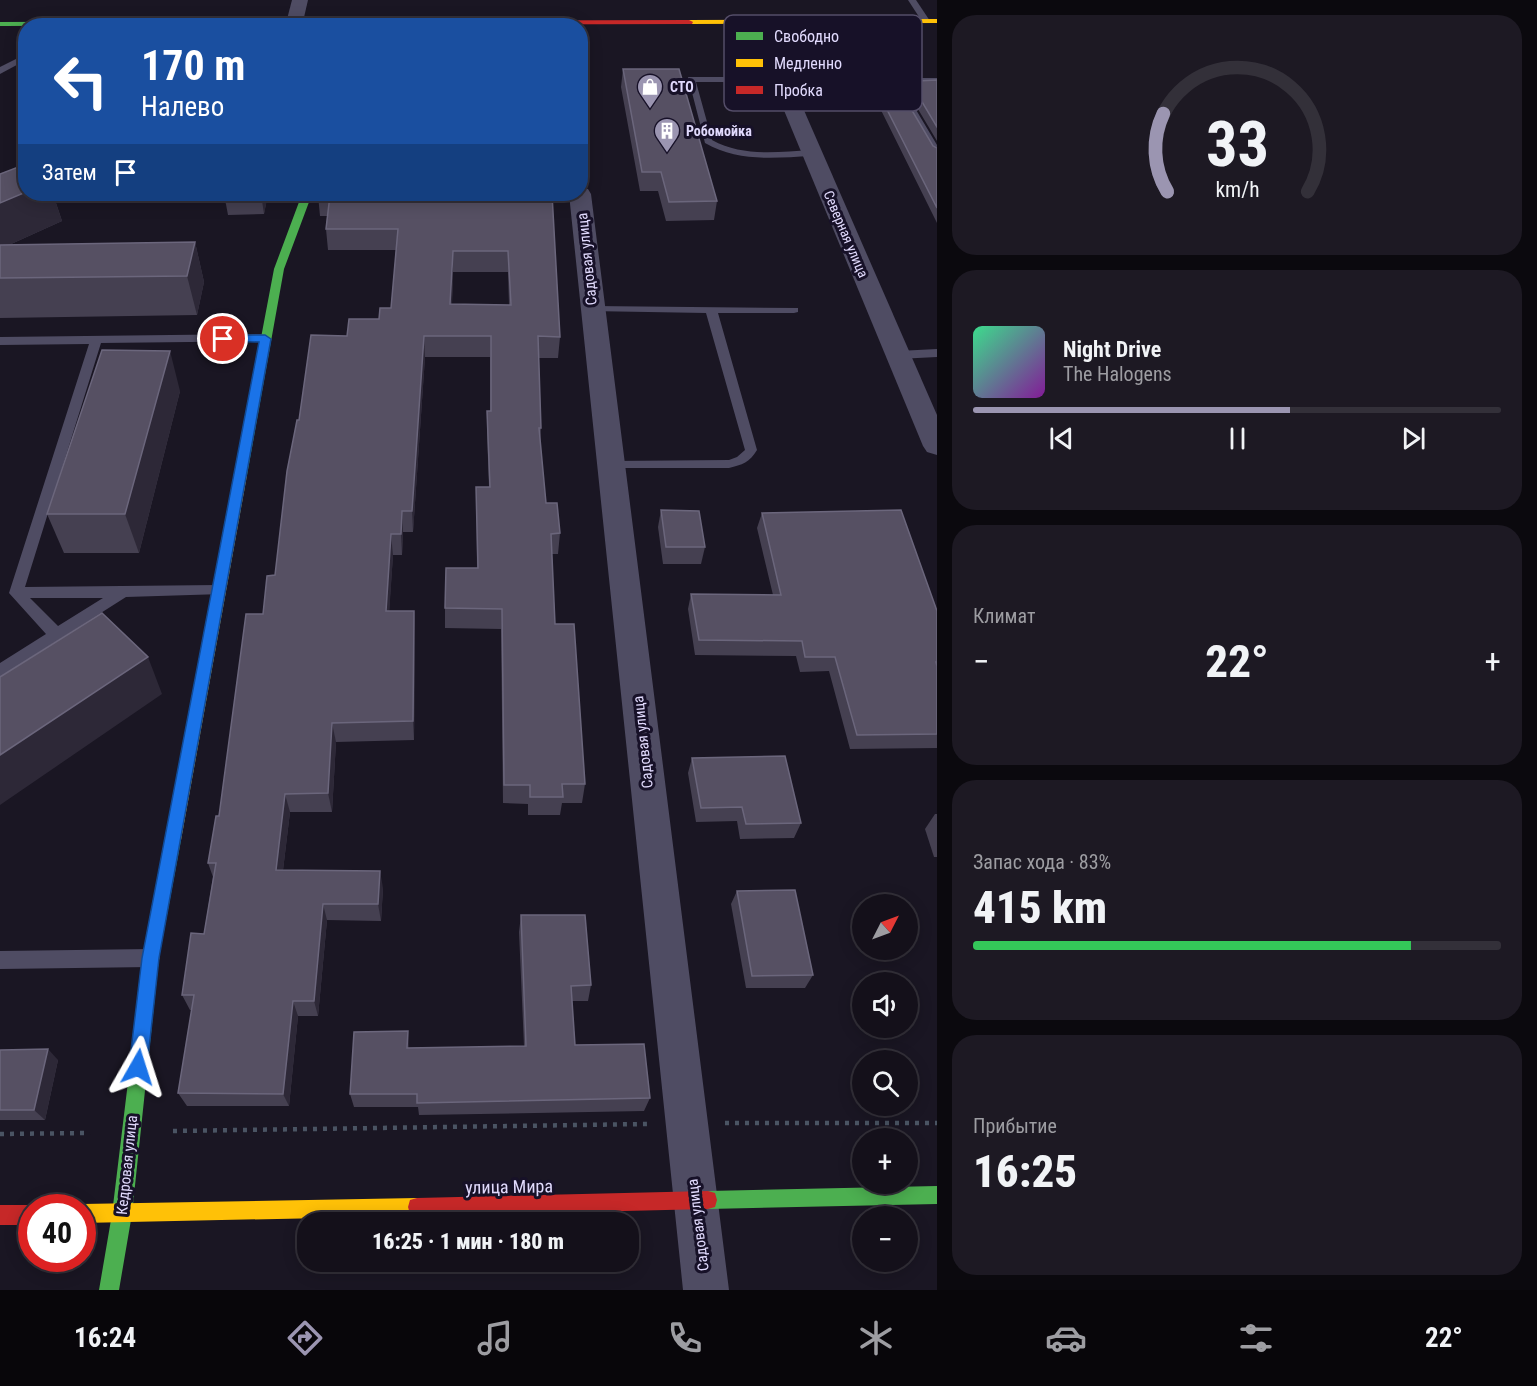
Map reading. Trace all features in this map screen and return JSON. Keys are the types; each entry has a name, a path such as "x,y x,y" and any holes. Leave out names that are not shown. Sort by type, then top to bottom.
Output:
{"street":[{"path":"296,18 300,0"},
{"path":"588,23 724,21"},
{"path":"0,24 18,24"},
{"name":"Северная улица","path":"794,111 937,446"},
{"name":"Кедровая улица","path":"110,1290 122,1214 151,958 279,269 304,201"},
{"name":"Садовая улица","path":"581,201 706,1290"},
{"name":"улица Мира","path":"96,1214 937,1195"},
{"path":"0,1215 18,1215"}],"lane":[{"path":"912,0 931,21"},
{"path":"0,71 18,61"},
{"path":"724,81 691,79 708,141 721,150 742,154 811,153"},
{"path":"912,111 937,153"},
{"path":"593,309 795,310"},
{"path":"611,465 729,464 738,463 748,457 751,450 711,310"},
{"path":"0,341 265,339"},
{"path":"16,593 96,340"},
{"path":"0,352 24,341"},
{"path":"898,355 937,353"},
{"path":"16,593 218,590"},
{"path":"0,671 123,592"},
{"path":"16,593 57,634"},
{"path":"0,960 151,958"}],"path":[{"path":"0,1134 686,1123 937,1123"}],"building":[{"path":"623,69 679,69 717,201 669,202 661,172 642,172"},
{"path":"937,80 937,127 922,102 922,81"},
{"path":"888,111 912,111 933,146 937,148 937,208"},
{"path":"18,167 18,195 0,203 0,174"},
{"path":"329,201 552,201 560,337 538,336 541,428 539,428 546,503 557,503 560,533 551,534 555,624 574,624 585,784 562,784 563,797 530,797 530,785 504,785 502,609 445,608 446,568 478,568 476,487 490,487 487,411 491,411 491,336 424,336 412,511 402,511 401,534 391,534 386,611 414,611 413,721 332,723 328,793 285,794 276,870 380,871 378,904 323,904 314,1001 293,1001 283,1094 178,1093 194,995 182,995 191,933 204,934 216,863 208,863 216,816 219,816 246,614 263,614 267,576 275,575 287,471 297,420 299,420 311,335 347,336 349,319 379,319 380,308 391,308 398,229 326,229","holes":["453,251 508,251 511,305 450,304"]},
{"path":"195,242 187,276 0,278 0,245"},
{"path":"102,350 170,351 125,514 47,514"},
{"path":"661,510 699,511 705,547 666,547"},
{"path":"901,510 937,611 937,734 857,735 835,657 805,657 802,641 699,640 691,594 781,595 762,513"},
{"path":"102,613 148,657 0,755 0,677"},
{"path":"785,756 801,823 746,824 742,807 701,808 692,758"},
{"path":"795,890 813,975 752,976 737,891"},
{"path":"521,915 585,915 591,985 571,986 575,1045 644,1044 650,1098 417,1103 417,1094 350,1094 354,1032 408,1031 407,1048 526,1046"},
{"path":"48,1049 34,1110 0,1110 0,1050"}],"traffic: fast":[{"path":"0,24 18,24"},
{"path":"241,475 279,269 304,201"},
{"path":"109,1290 122,1214 151,958 173,840"},
{"path":"708,1200 937,1195"}],"traffic: slow":[{"path":"922,21 937,21"},
{"path":"689,22 724,22"},
{"path":"173,840 241,475"},
{"path":"96,1214 417,1207"}],"traffic: jam":[{"path":"588,22 689,22"},
{"path":"417,1207 708,1200"},
{"path":"0,1215 18,1215"}],"place":[{"name":"СТО","path":"650,110"},
{"name":"Робомойка","path":"667,154"}],"route":[{"path":"138,1067 151,958 265,339 223,339"}]}
